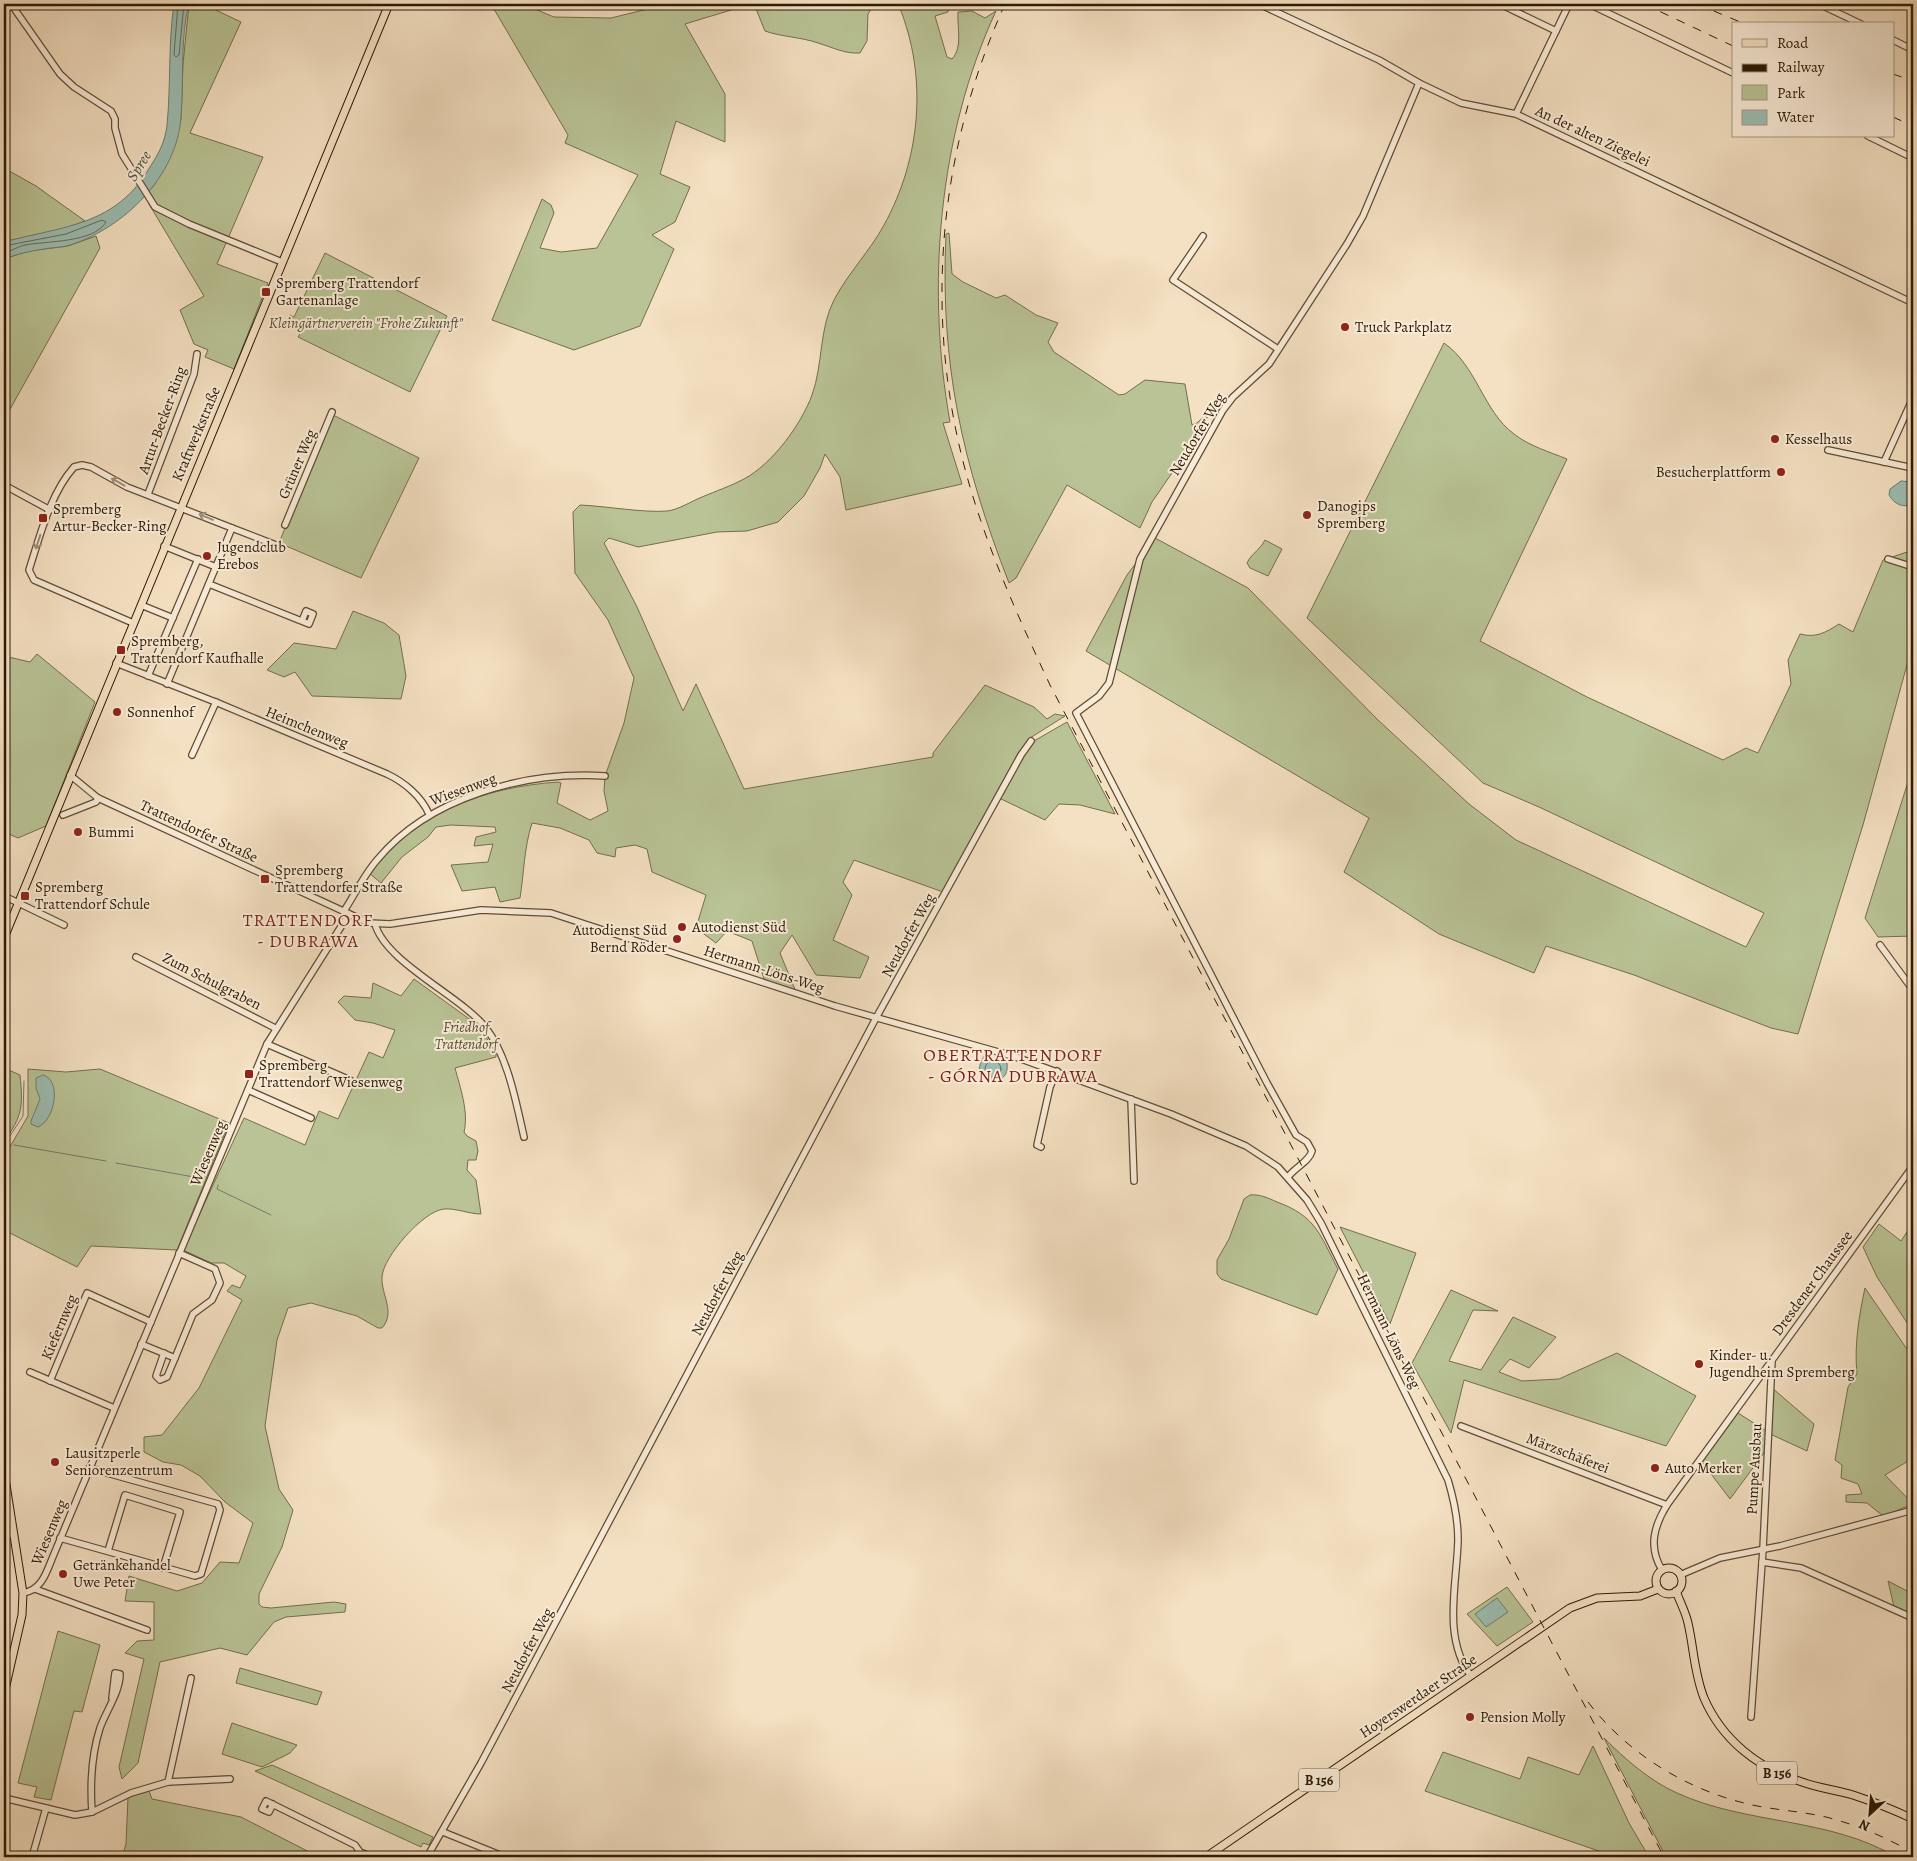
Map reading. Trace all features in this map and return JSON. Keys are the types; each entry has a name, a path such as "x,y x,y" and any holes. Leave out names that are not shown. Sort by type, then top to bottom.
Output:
{"main road":[{"name":"Kraftwerkstraße","path":"4,938 389,4"},
{"path":"4,1472 23,1593 21,1623 4,1694"},
{"path":"1674,1569 1680,1575 1681,1584 1676,1591 1665,1594 1658,1589 1656,1578 1662,1570 1674,1569"},
{"name":"Hoyerswerdaer Straße","path":"1206,1857 1570,1608 1597,1598 1640,1596 1658,1589"},
{"name":"B 156","path":"1676,1591 1688,1623 1693,1661 1705,1699 1722,1727 1738,1745 1762,1766 1778,1774 1874,1802 1913,1819"}],"street":[{"path":"11,4 60,74 74,87 111,111 115,119 114,128 122,154 134,176 159,210 282,262"},
{"name":"An der alten Ziegelei","path":"1259,4 1380,60 1419,83 1461,103 1516,114 1913,303"},
{"path":"1500,4 1556,31"},
{"path":"1516,114 1569,4"},
{"path":"1590,4 1732,73"},
{"path":"1819,4 1857,22"},
{"path":"1894,40 1913,50"},
{"name":"Neudorfer Weg","path":"1288,1178 1294,1169 1308,1160 1312,1151 1307,1142 1296,1135 1267,1083 1076,713 1099,696 1109,683 1138,565 1150,539 1223,410 1233,397 1265,368 1347,244 1363,216 1419,83"},
{"path":"1872,138 1913,158"},
{"path":"1203,236 1173,280 1278,349"},
{"name":"Artur-Becker-Ring","path":"148,494 194,374 197,354"},
{"path":"1884,462 1913,398"},
{"name":"Grüner Weg","path":"285,525 332,412"},
{"path":"1828,450 1913,468"},
{"name":"Artur-Becker-Ring","path":"133,623 34,580 30,575 29,570 50,510 69,472 74,467 82,465 127,487 181,506 276,545"},
{"path":"4,485 50,510"},
{"path":"167,684 232,528"},
{"path":"164,546 216,567"},
{"path":"148,676 198,559"},
{"path":"1888,559 1913,567"},
{"path":"209,584 302,621"},
{"path":"140,605 174,618"},
{"name":"Heimchenweg","path":"116,664 216,702 401,780 426,806 429,814"},
{"path":"192,755 216,702"},
{"name":"Neudorfer Weg","path":"428,1857 876,1018 1021,755 1031,741"},
{"name":"Trattendorfer Straße","path":"70,775 98,798 346,912"},
{"name":"Wiesenweg","path":"35,1589 41,1582 60,1538 266,1044 318,965 377,859 391,844 429,814 487,790 553,777 605,776"},
{"path":"63,815 96,802 98,798"},
{"path":"4,896 64,925"},
{"name":"Hermann-Löns-Weg","path":"346,912 375,924 390,924 481,910 550,913 876,1018 981,1046 1057,1071 1246,1146 1268,1160 1288,1178 1307,1200 1321,1223 1448,1480 1458,1526 1452,1597 1454,1628 1465,1668 1471,1676"},
{"path":"375,924 378,935 416,972 485,1027 494,1041 507,1075 524,1137"},
{"path":"1880,945 1913,990"},
{"name":"Zum Schulgraben","path":"136,956 275,1028"},
{"path":"266,1044 350,1080"},
{"path":"1041,1146 1037,1145 1050,1087 1057,1071"},
{"path":"248,1090 311,1118"},
{"path":"1131,1099 1134,1181"},
{"name":"Dresdener Chaussee","path":"1662,1570 1653,1543 1654,1533 1667,1504 1913,1166"},
{"path":"164,1354 156,1376 160,1380 167,1377 193,1314 212,1300 220,1283 215,1270 179,1253"},
{"name":"Kiefernweg","path":"50,1381 87,1293 151,1322"},
{"path":"142,1344 175,1358"},
{"name":"Pumpe Ausbau","path":"1750,1717 1763,1549 1772,1360"},
{"name":"Kiefernweg","path":"30,1372 114,1408"},
{"name":"Märzschäferei","path":"1461,1426 1667,1504"},
{"path":"60,1538 163,1568 196,1576 201,1574 220,1510 218,1504 89,1468"},
{"path":"108,1551 125,1495 180,1512 163,1568"},
{"path":"1680,1575 1720,1558 1763,1549 1913,1510"},
{"path":"4,1535 14,1534"},
{"path":"1762,1562 1801,1568 1913,1618"},
{"path":"23,1593 35,1589 147,1630"},
{"path":"168,1782 191,1678"},
{"path":"92,1812 91,1774 93,1754 112,1698"},
{"path":"4,1798 75,1815 92,1812 131,1793 168,1782 230,1779"},
{"path":"273,1804 355,1845 360,1852 372,1857"},
{"path":"32,1857 46,1808"},
{"path":"443,1832 505,1857"}],"green space":[{"path":"189,4 203,4 241,22 190,133 263,157 217,264 268,283 234,369 205,357 208,350 194,344 180,310 204,296 149,204 152,198 148,192 155,184 181,119 183,64"},
{"path":"491,4 523,4 554,17 611,18 668,4 751,4 685,24 725,94 725,142 676,121 660,174 690,187 675,222 652,235 674,249 640,326 574,350 492,320 542,199 551,205 554,213 540,248 561,252 597,248 638,175 565,143 568,135"},
{"path":"754,4 949,4 948,12 935,16 947,57 952,59 958,43 958,12 972,11 985,18 996,11 976,59 961,109 950,160 942,213 939,318 943,371 950,422 943,423 962,484 846,510 840,477 825,454 820,468 804,496 778,522 747,531 717,532 638,547 609,538 604,543 637,607 683,711 696,684 744,789 933,757 933,753 985,685 1034,707 1047,719 1055,714 1065,716 1030,738 1022,748 943,892 854,860 843,882 852,895 833,940 869,957 860,978 816,975 792,935 780,953 796,992 765,982 752,941 727,931 716,943 696,928 706,895 652,872 647,849 635,845 616,848 615,857 597,853 589,840 560,828 532,823 529,832 520,898 500,902 495,887 462,891 451,865 488,862 493,844 474,846 476,837 496,832 495,827 451,825 436,827 428,837 402,857 381,883 369,873 387,852 407,834 429,819 453,806 504,790 558,782 561,783 557,803 590,820 608,811 604,791 605,776 624,723 634,678 608,620 575,573 573,512 580,505 667,511 734,484 755,472 775,454 793,431 807,407 818,372 823,335 829,311 852,271 884,225 906,172 913,145 916,117 917,89 914,61 908,33 899,6 872,8 868,14 867,41 860,53 854,53 812,41 765,31"},
{"path":"4,168 36,186 85,221 55,231 4,242"},
{"path":"949,233 952,274 963,282 996,298 1005,295 1036,315 1058,323 1048,342 1054,352 1119,395 1125,394 1145,380 1185,384 1192,425 1210,411 1198,438 1175,464 1173,463 1172,473 1152,502 1140,528 1067,485 1016,578 1009,583 978,496 958,412 951,370 947,327 945,282 946,234"},
{"path":"96,236 100,248 4,420 4,259 28,251 68,246"},
{"name":"Kleingärtnerverein \"Frohe Zukunft\"","path":"325,253 447,316 410,392 298,337 301,332 285,324 290,315 294,317"},
{"path":"1444,343 1464,364 1503,424 1526,442 1567,459 1480,641 1587,697 1723,760 1746,748 1758,753 1791,684 1788,660 1800,634 1820,634 1839,624 1853,632 1883,560 1907,552 1913,553 1913,643 1863,825 1798,1034 1771,1028 1634,975 1546,946 1534,973 1439,934 1344,872 1369,818 1086,651 1127,575 1155,538 1248,588 1378,720 1469,804 1516,840 1746,947 1764,913 1539,807 1483,783 1307,618"},
{"path":"331,414 419,458 361,578 279,543"},
{"path":"1265,540 1282,549 1268,576 1250,568 1247,563"},
{"path":"353,611 384,623 399,635 406,676 401,699 312,696 295,672 284,677 267,670 294,643 336,649"},
{"path":"37,654 95,702 46,826 18,838 4,832 4,656 30,662"},
{"path":"1067,722 1115,814 1080,805 1059,804 1045,820 999,798 1027,748 1034,741"},
{"path":"1913,766 1913,936 1878,937 1865,918"},
{"name":"Friedhof Trattendorf","path":"414,979 479,1026 496,1053 496,1057 455,1068 465,1108 464,1132 476,1141 478,1151 476,1160 468,1160 467,1170 476,1180 481,1214 444,1209 426,1218 406,1236 389,1258 384,1268 382,1284 388,1316 382,1328 378,1328 357,1316 311,1303 288,1308 277,1340 265,1426 279,1489 293,1510 282,1547 259,1594 259,1604 262,1607 271,1608 334,1602 346,1604 345,1612 286,1617 274,1622 247,1655 220,1648 160,1662 138,1763 122,1779 119,1767 144,1659 125,1653 137,1641 154,1640 154,1602 125,1601 129,1576 177,1591 202,1583 220,1562 239,1563 253,1523 225,1502 200,1476 181,1465 163,1462 144,1452 144,1437 162,1435 199,1388 242,1300 227,1291 232,1285 240,1288 246,1276 224,1263 211,1263 183,1250 244,1118 305,1145 319,1111 338,1119 369,1052 383,1058 395,1030 355,1020 338,1002 344,996 371,998 373,983 401,996"},
{"path":"4,1068 20,1075 21,1102 15,1124 4,1141"},
{"path":"28,1069 66,1072 100,1069 229,1123 177,1250 91,1246 77,1267 4,1230 4,1157 28,1116"},
{"path":"1250,1195 1264,1197 1290,1208 1309,1220 1321,1237 1338,1269 1317,1315 1221,1279 1217,1274 1217,1260 1229,1239 1244,1199"},
{"path":"1913,1223 1913,1332 1877,1277 1863,1247 1879,1224 1901,1241"},
{"path":"1340,1227 1416,1253 1390,1324"},
{"path":"1865,1288 1913,1358 1913,1458 1885,1475 1913,1504 1883,1516 1867,1503 1846,1502 1846,1495 1862,1494 1858,1484 1841,1478 1842,1465 1835,1460 1848,1387 1857,1374 1856,1352"},
{"path":"1451,1290 1498,1311 1473,1310 1449,1361 1481,1370 1513,1317 1556,1337 1529,1368 1510,1359 1499,1372 1522,1381 1559,1379 1617,1353 1696,1396 1666,1446 1464,1380 1451,1433 1412,1363"},
{"path":"1771,1387 1814,1424 1807,1451 1768,1433 1764,1453 1730,1499 1702,1462 1738,1413 1768,1432"},
{"path":"1913,1578 1913,1615 1894,1607 1888,1581 1909,1592 1908,1579"},
{"path":"1507,1587 1533,1622 1497,1646 1467,1614"},
{"path":"58,1631 100,1645 82,1712 74,1711 51,1800 34,1797 37,1787 18,1783"},
{"path":"240,1668 322,1692 317,1705 236,1683"},
{"path":"232,1723 297,1745 290,1753 262,1767 222,1754"},
{"path":"1604,1738 1638,1769 1677,1793 1731,1811 1843,1835 1870,1844 1896,1857 1666,1857"},
{"path":"1593,1746 1629,1823 1649,1857 1616,1857 1425,1791 1443,1752 1520,1779 1528,1757 1579,1775"},
{"path":"272,1765 433,1837 429,1845 423,1843 421,1847 255,1771"},
{"path":"149,1791 152,1799 241,1817 319,1857 122,1857 126,1844 128,1797"}],"water":[{"path":"174,4 189,4 183,45 181,117 177,139 170,160 158,179 128,213 90,237 67,246 47,248 4,259 4,242 67,227 86,221 104,212 121,201 136,187 150,167 161,147 167,125"},
{"path":"1901,481 1913,482 1913,504 1900,505 1889,495 1890,489"},
{"path":"984,1056 1007,1063 1007,1072 1002,1078 997,1081 982,1077 979,1069"},
{"path":"43,1075 49,1078 53,1084 54,1100 49,1117 38,1127 31,1124 31,1121 40,1099 36,1088 36,1078"},
{"path":"1497,1598 1508,1612 1486,1627 1475,1614"}],"waterway":[{"path":"4,1145 23,1116 24,1081"},
{"path":"14,1145 106,1161"},
{"path":"116,1163 205,1179"},
{"path":"218,1185 217,1189 271,1215"}],"railway":[{"path":"1005,4 981,64 963,125 950,186 943,249 942,312 947,375 957,438 974,500 990,547 1050,685 1664,1857"},
{"path":"1644,4 1732,46"},
{"path":"1697,4 1740,22"},
{"path":"1894,74 1913,81"},
{"path":"1894,117 1913,126"},
{"path":"1588,1702 1603,1720 1639,1753 1680,1779 1702,1789 1748,1804 1838,1820 1871,1832 1913,1853"}],"place":[{"name":"Spremberg Trattendorf Gartenanlage","path":"266,292"},
{"name":"Truck Parkplatz","path":"1345,327"},
{"name":"Kesselhaus","path":"1775,439"},
{"name":"Besucherplattform","path":"1781,472"},
{"name":"Danogips Spremberg","path":"1307,515"},
{"name":"Spremberg Artur-Becker-Ring","path":"43,518"},
{"name":"Jugendclub Erebos","path":"207,556"},
{"name":"Spremberg, Trattendorf Kaufhalle","path":"121,650"},
{"name":"Sonnenhof","path":"117,712"},
{"name":"Bummi","path":"78,832"},
{"name":"Spremberg Trattendorfer Straße","path":"265,879"},
{"name":"Spremberg Trattendorf Schule","path":"25,896"},
{"name":"Autodienst Süd","path":"682,927"},
{"name":"Autodienst Süd Bernd Röder","path":"677,939"},
{"name":"Spremberg Trattendorf Wiesenweg","path":"249,1074"},
{"name":"Kinder- u. Jugendheim Spremberg","path":"1699,1364"},
{"name":"Lausitzperle Seniorenzentrum","path":"55,1462"},
{"name":"Auto Merker","path":"1655,1468"},
{"name":"Getränkehandel Uwe Peter","path":"63,1574"},
{"name":"Pension Molly","path":"1470,1717"}],"district":[{"name":"TRATTENDORF - DUBRAWA","path":"308,930"},
{"name":"OBERTRATTENDORF - GÓRNA DUBRAWA","path":"1013,1065"}],"water label":[{"name":"Spree","path":"139,166"}]}
